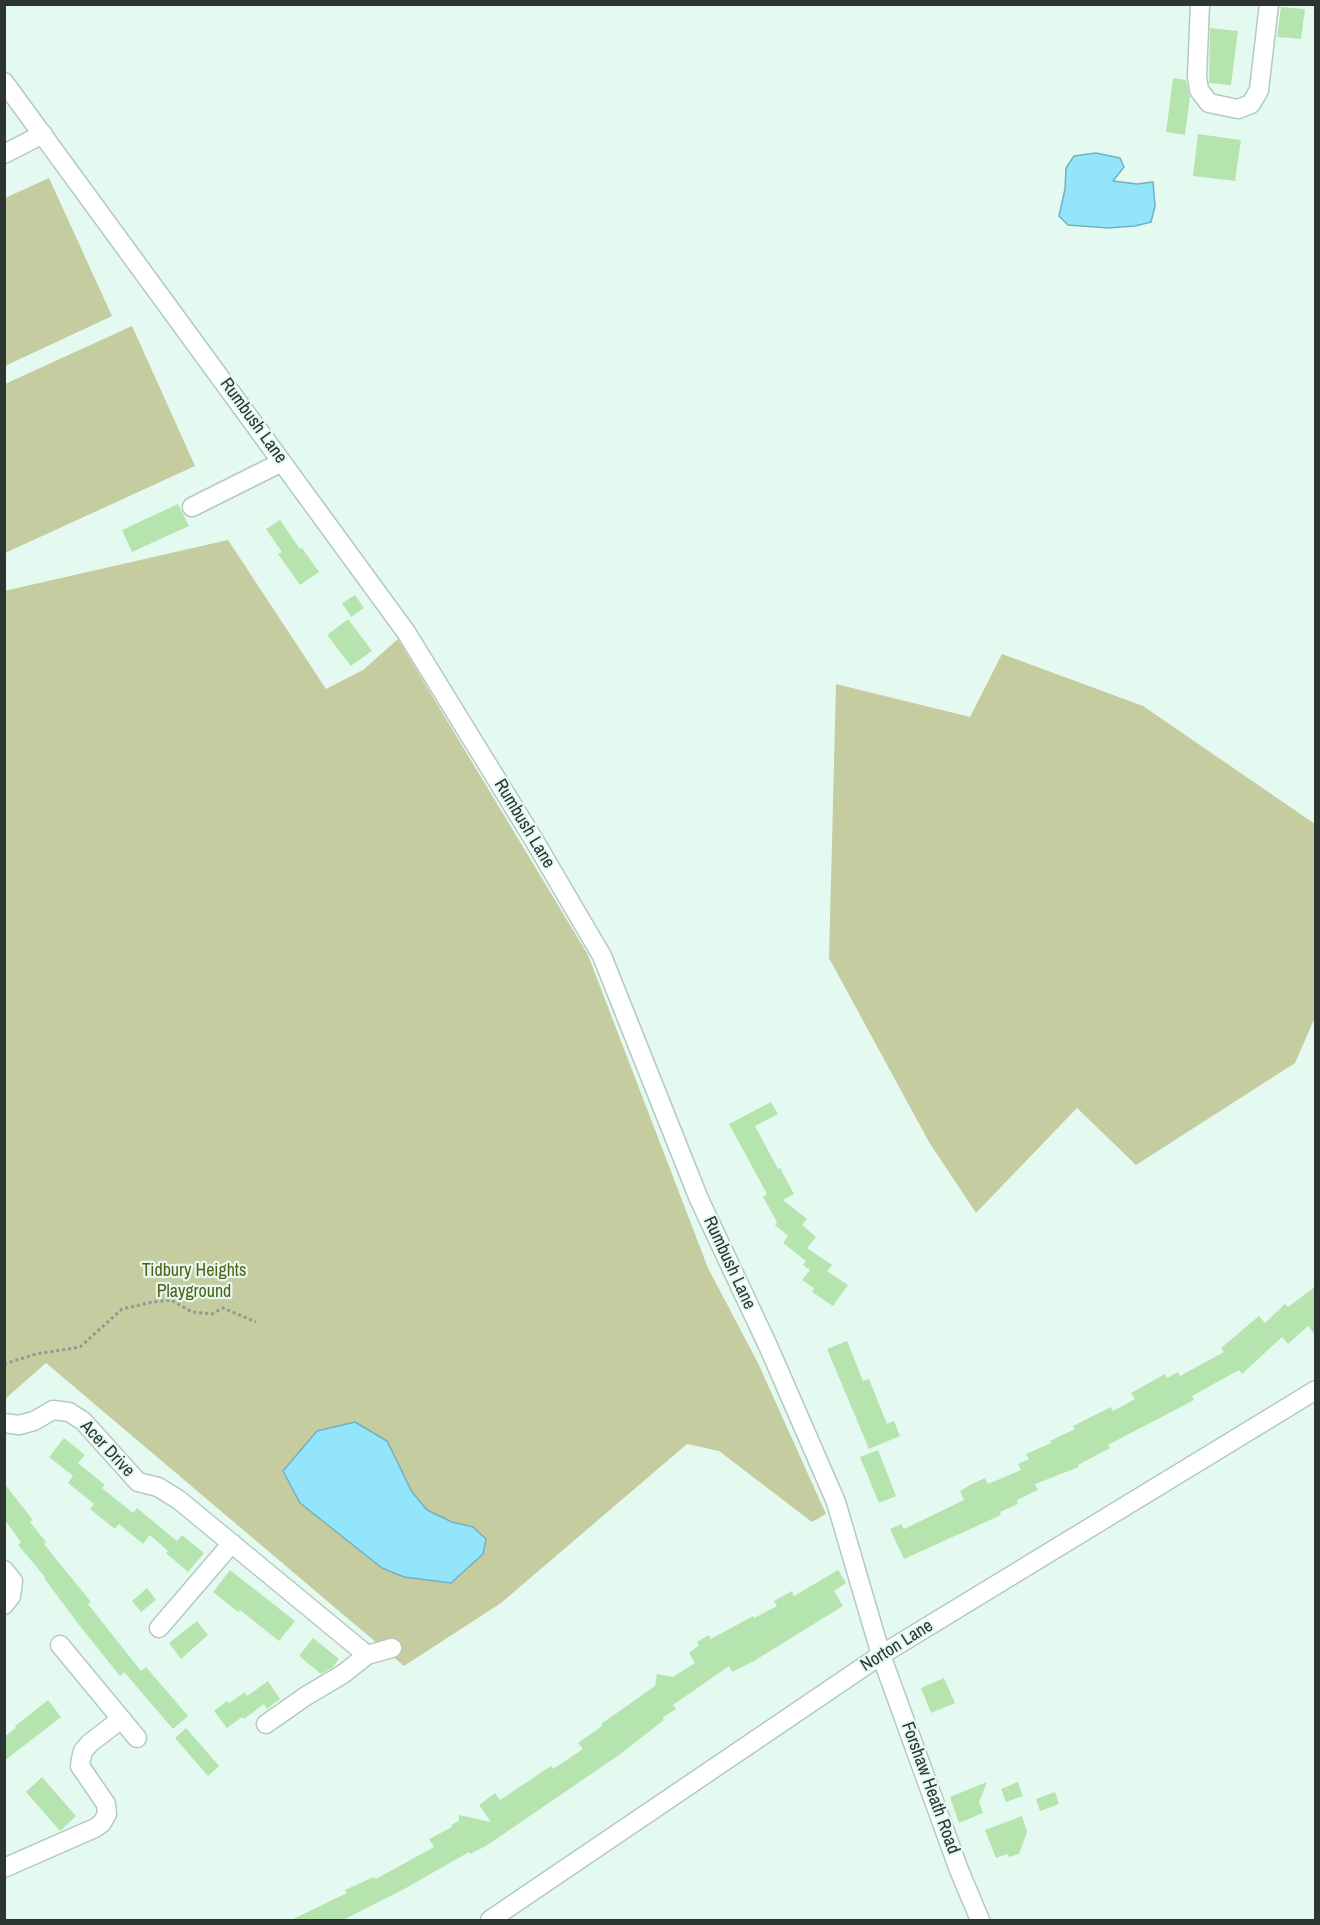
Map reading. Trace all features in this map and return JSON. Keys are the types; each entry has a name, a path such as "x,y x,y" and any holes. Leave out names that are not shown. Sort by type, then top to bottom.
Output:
{"street":[{"path":"1200,4 1198,90 1209,103 1238,109 1251,104 1259,90 1269,4"},
{"name":"Rumbush Lane","path":"4,82 406,632 534,840 602,956 699,1199 769,1348 836,1502 881,1655"},
{"path":"4,154 43,134"},
{"path":"192,507 282,462"},
{"name":"Norton Lane","path":"490,1920 881,1655 1316,1390"},
{"name":"Acer Drive","path":"4,1424 19,1425 34,1421 53,1410 69,1412 82,1421 138,1482 158,1487 179,1500 366,1655"},
{"path":"159,1628 232,1543"},
{"path":"4,1570 14,1581 11,1596 4,1605"},
{"path":"60,1645 137,1738"},
{"path":"266,1724 343,1674 366,1655 392,1648"},
{"name":"Forshaw Heath Road","path":"881,1655 959,1870 980,1920"},
{"path":"4,1868 102,1823 107,1814 106,1804 80,1766 81,1760 83,1751 90,1743 120,1720"}],"path":[{"path":"4,1364 36,1354 80,1347 122,1309 153,1302 171,1300 192,1312 212,1314 223,1308 256,1322"}],"green space":[{"path":"49,178 112,316 5,366 5,198"},
{"path":"132,326 195,466 5,553 5,384"},
{"name":"Tidbury Heights Playground","path":"228,540 326,689 363,670 398,639 588,955 708,1268 758,1363 826,1514 812,1522 719,1451 687,1444 501,1603 404,1666 46,1363 5,1399 4,591"},
{"path":"1002,654 1143,706 1315,824 1316,1015 1295,1063 1136,1165 1077,1108 976,1213 929,1142 829,958 836,684 970,717"}],"water":[{"path":"1096,153 1120,158 1124,167 1113,181 1137,184 1153,182 1155,206 1151,222 1108,228 1068,225 1059,216 1065,189 1066,168 1074,156"},
{"path":"355,1422 387,1441 412,1492 427,1510 452,1522 473,1527 486,1539 483,1554 451,1583 404,1577 382,1568 300,1503 283,1471 317,1431"}],"building":[{"path":"1281,7 1305,9 1301,39 1277,37"},
{"path":"1210,28 1238,31 1231,85 1209,83"},
{"path":"1173,78 1186,80 1190,97 1185,135 1166,132"},
{"path":"1198,134 1241,140 1235,181 1193,176"},
{"path":"178,504 189,526 132,552 122,530"},
{"path":"280,520 319,572 300,585 278,554 282,552 266,529"},
{"path":"355,595 364,608 351,617 342,603"},
{"path":"348,619 372,651 351,666 327,635"},
{"path":"771,1102 778,1114 755,1126 794,1194 783,1200 807,1219 802,1225 816,1237 807,1248 832,1265 827,1271 848,1285 833,1306 812,1292 814,1288 802,1280 810,1270 803,1265 806,1261 783,1243 788,1236 775,1225 777,1222 763,1197 767,1194 729,1124"},
{"path":"1316,1286 1316,1336 1308,1326 1288,1344 1282,1337 1242,1374 1239,1370 1192,1396 1194,1400 1108,1445 1110,1448 1078,1465 1079,1467 1035,1484 1038,1490 1017,1500 1018,1504 1000,1512 1001,1515 904,1559 890,1529 901,1524 904,1529 964,1500 960,1491 985,1478 988,1484 1021,1470 1018,1464 1029,1459 1026,1454 1075,1429 1073,1426 1111,1407 1113,1411 1135,1399 1131,1393 1165,1374 1167,1378 1178,1372 1180,1376 1224,1352 1221,1348 1259,1316 1265,1323 1285,1304 1288,1307"},
{"path":"847,1341 863,1381 869,1379 887,1424 894,1421 900,1436 869,1449 827,1349"},
{"path":"64,1438 85,1455 78,1463 105,1485 102,1488 133,1513 137,1508 177,1541 182,1535 204,1553 188,1572 150,1535 143,1544 119,1524 115,1529 90,1509 94,1504 68,1483 73,1476 49,1457"},
{"path":"878,1450 896,1496 879,1503 860,1457"},
{"path":"4,1483 33,1520 30,1522 46,1542 44,1544 91,1602 88,1604 141,1671 146,1667 188,1716 173,1729 124,1672 120,1676 18,1545 21,1542 4,1519"},
{"path":"230,1570 295,1621 279,1641 213,1592"},
{"path":"838,1570 846,1583 834,1591 843,1606 754,1661 732,1672 729,1666 673,1705 676,1709 619,1755 486,1846 470,1854 469,1852 343,1920 291,1920 347,1893 345,1890 374,1877 376,1879 434,1847 429,1839 452,1827 451,1825 459,1821 459,1815 491,1822 479,1805 495,1793 500,1800 551,1766 553,1769 583,1749 578,1743 655,1686 657,1674 673,1677 695,1663 689,1653 699,1645 697,1642 709,1635 711,1639 753,1616 754,1618 777,1606 774,1601 792,1591 794,1596"},
{"path":"147,1588 156,1600 141,1612 132,1601"},
{"path":"197,1621 208,1635 181,1659 169,1643"},
{"path":"313,1638 339,1659 333,1667 321,1674 299,1656"},
{"path":"944,1678 955,1703 931,1713 921,1688"},
{"path":"268,1681 280,1699 267,1709 264,1704 227,1728 214,1711 245,1692 247,1696"},
{"path":"48,1700 61,1717 4,1761 4,1737"},
{"path":"186,1728 219,1766 208,1776 175,1738"},
{"path":"42,1777 76,1816 60,1831 26,1792"},
{"path":"987,1782 979,1802 983,1813 959,1823 950,1797"},
{"path":"1018,1782 1023,1796 1006,1802 1001,1789"},
{"path":"1055,1792 1059,1804 1040,1811 1036,1799"},
{"path":"1022,1816 1027,1832 1019,1854 1009,1857 1007,1854 996,1858 985,1830"}]}
